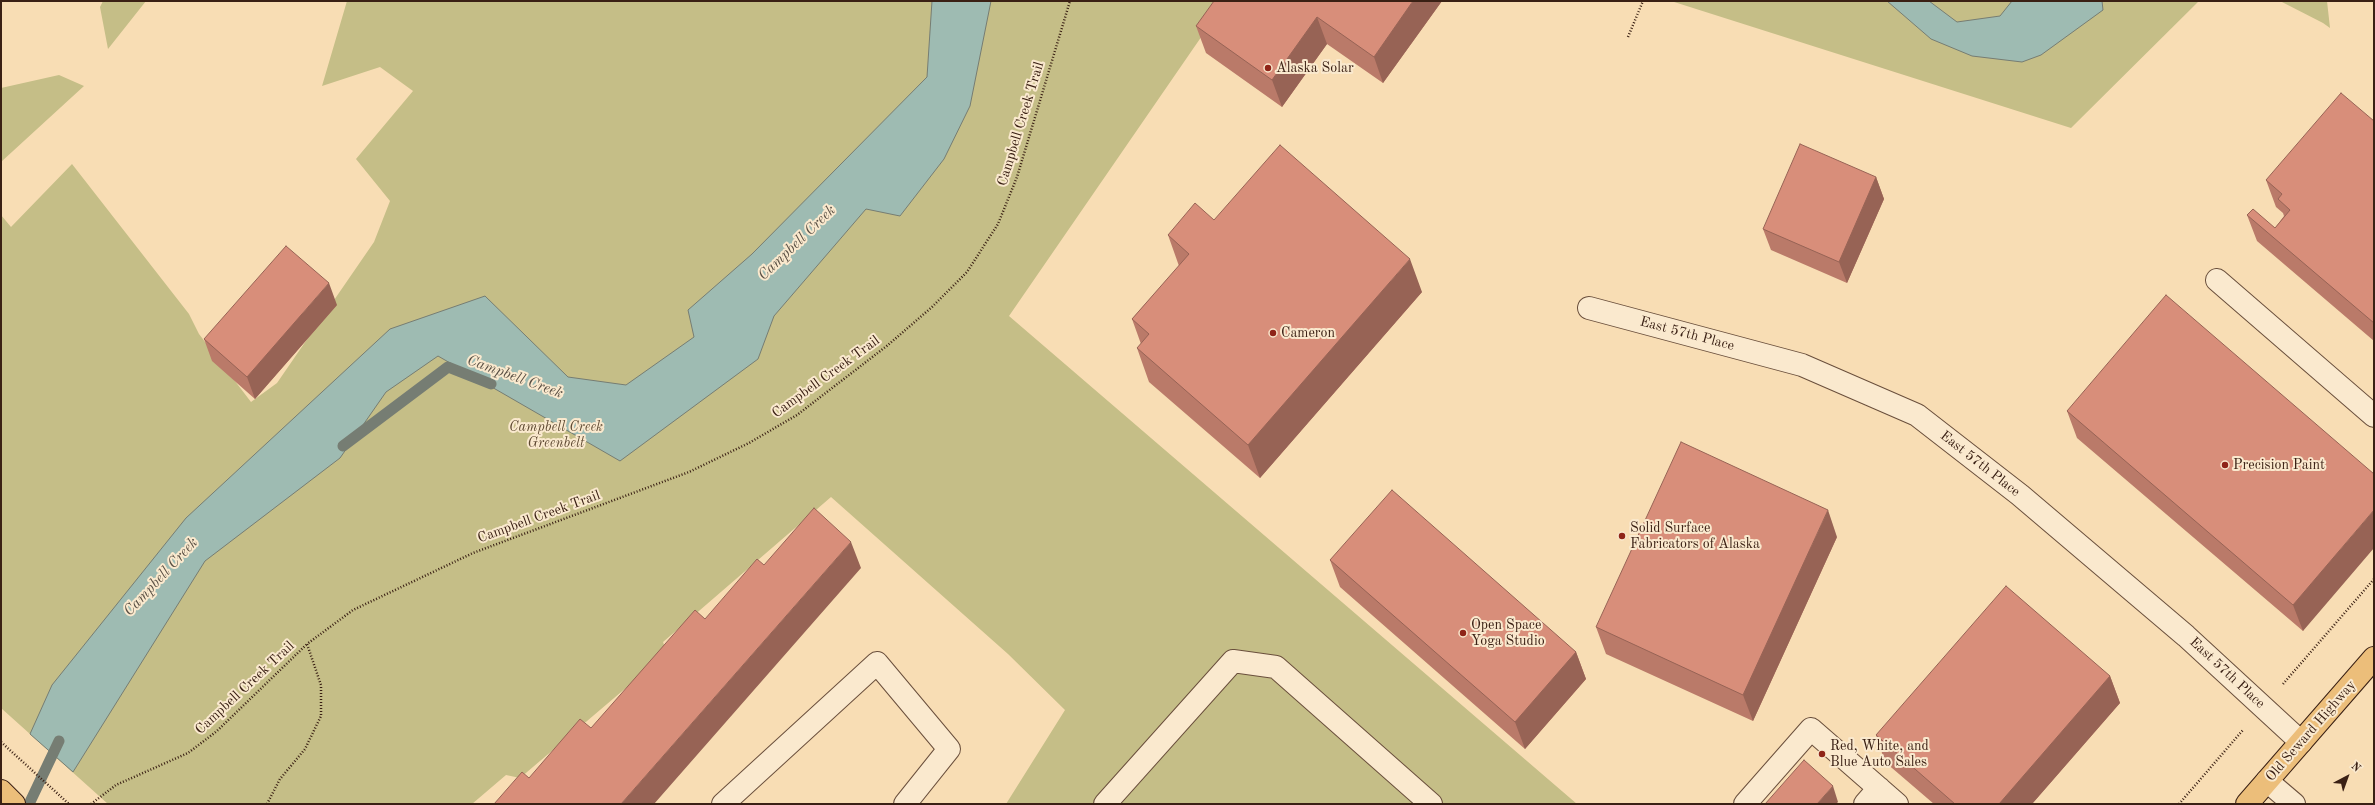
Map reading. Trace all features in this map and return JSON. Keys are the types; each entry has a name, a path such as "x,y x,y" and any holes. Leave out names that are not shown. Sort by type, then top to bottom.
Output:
{"main road":[{"name":"Old Seward Highway","path":"2247,804 2374,658"},
{"path":"1,792 14,804"}],"street":[{"path":"2217,280 2374,416"},
{"name":"East 57th Place","path":"1589,308 1802,365 1917,415 2020,495 2186,636 2301,742"},
{"path":"1105,804 1232,661 1276,667 1431,804"},
{"path":"723,804 877,662 949,749 905,804"},
{"path":"1745,804 1811,729 1872,796 1897,804"},
{"path":"2268,781 2294,804"}],"path":[{"name":"Campbell Creek Trail","path":"91,804 116,784 188,753 218,731 307,644 353,610 473,553 689,472 749,443 797,415 888,345 932,307 967,272 998,224 1017,177 1070,1"},
{"path":"1628,37 1643,1"},
{"name":"Campbell Creek Trail","path":"267,804 280,779 305,749 321,716 321,684 307,644"},
{"path":"1,742 70,804"}],"green space":[{"path":"103,1 146,1 108,49 100,7"},
{"name":"Campbell Creek Greenbelt","path":"347,1 1226,1 1009,316 1577,804 1006,804 1065,710 1008,654 831,497 663,642 667,653 520,778 506,775 472,804 108,804 1,708 1,215 11,227 72,164 189,314 199,334 251,402 277,383 374,242 390,201 356,159 413,91 380,67 322,86"},
{"path":"1671,1 2199,1 2071,128"},
{"path":"2280,1 2327,1 2330,28 2323,23"},
{"path":"59,75 84,86 1,162 1,88"}],"water":[{"path":"932,1 991,1 970,106 944,159 900,216 866,209 774,316 758,359 620,461 438,356 386,392 340,458 205,561 73,772 30,734 52,685 186,518 390,329 485,296 568,377 626,385 694,337 688,310 752,254 927,77"},
{"path":"1887,1 1929,1 1957,22 2000,16 2012,1 2102,1 2103,10 2041,55 2022,62 1972,56 1931,39"}],"building":[{"path":"1214,1 1413,1 1374,57 1317,17 1272,80 1196,26"},
{"path":"2341,93 2374,121 2374,323 2247,215 2253,209 2275,228 2290,210 2278,199 2282,194 2266,180"},
{"path":"1800,144 1876,177 1839,262 1763,229"},
{"name":"Cameron","path":"1280,145 1410,259 1248,445 1137,348 1149,334 1132,319 1189,254 1168,235 1195,203 1214,220"},
{"path":"286,246 329,283 247,377 204,339"},
{"name":"Precision Paint","path":"2166,295 2374,474 2374,510 2293,605 2067,411"},
{"path":"1681,442 1828,510 1743,695 1596,627"},
{"name":"Open Space Yoga Studio","path":"1392,490 1576,652 1515,722 1330,560"},
{"path":"814,508 851,542 621,804 494,804 522,772 529,778 580,719 591,728 695,610 705,619 757,559 764,565"},
{"path":"2006,586 2110,676 1999,804 1955,804 1876,735"},
{"path":"1804,760 1833,786 1817,804 1765,804"}],"waterway":[{"name":"Campbell Creek","path":"343,446 448,367 491,384"},
{"name":"Campbell Creek","path":"29,804 59,741"}],"place":[{"name":"Alaska Solar","path":"1268,68"},
{"name":"Cameron","path":"1273,333"},
{"name":"Precision Paint","path":"2225,465"},
{"name":"Solid Surface Fabricators of Alaska","path":"1622,536"},
{"name":"Open Space Yoga Studio","path":"1463,633"},
{"name":"Red, White, and Blue Auto Sales","path":"1822,754"}]}
